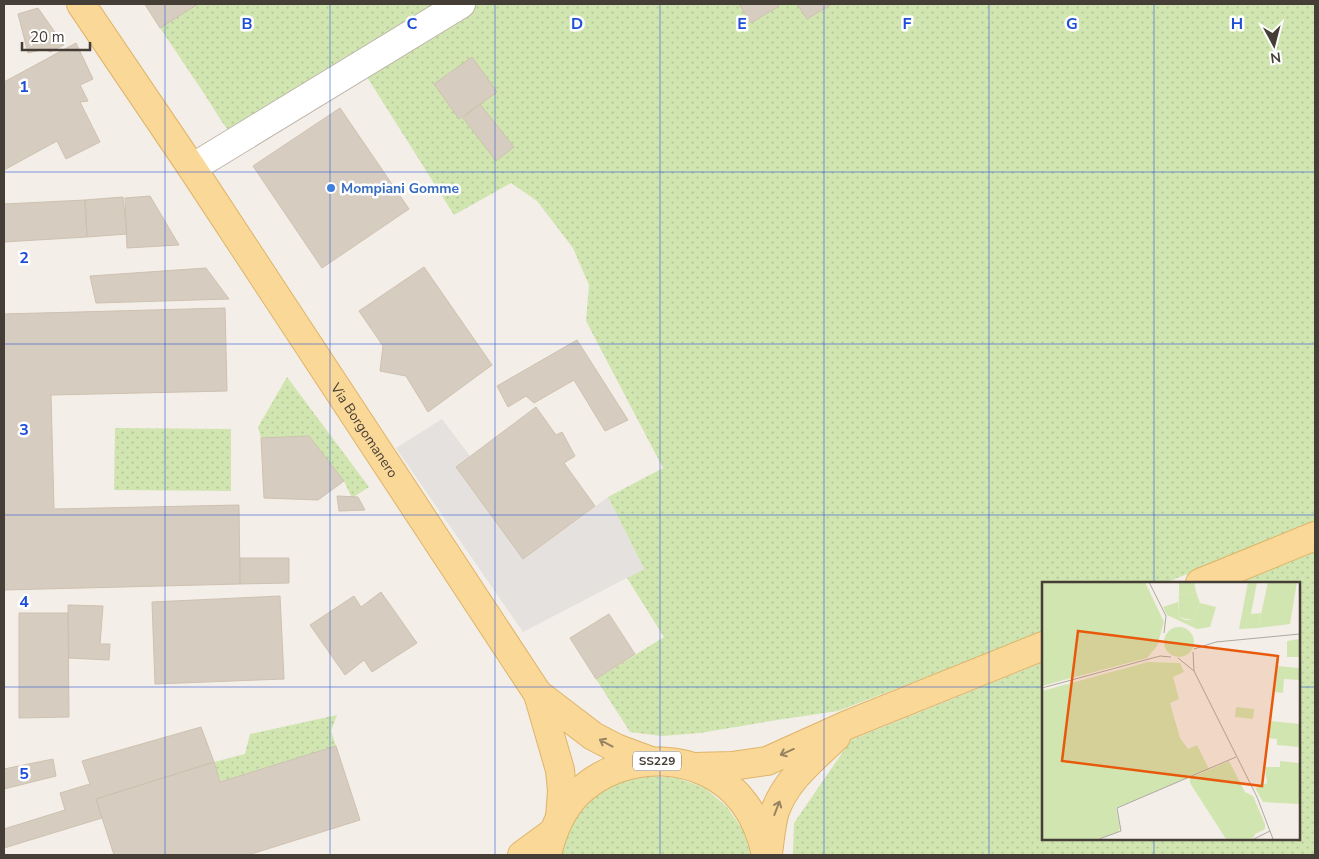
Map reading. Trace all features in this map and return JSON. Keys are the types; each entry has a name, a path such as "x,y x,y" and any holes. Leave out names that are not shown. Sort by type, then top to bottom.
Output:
{"main road":[{"name":"Via Borgomanero","path":"81,4 192,168 538,694 560,770 562,791 553,835"},
{"path":"1202,582 1315,536"},
{"path":"695,767 732,766 767,761 847,725 1042,646"},
{"name":"Via Borgomanero","path":"538,694 593,736 616,748 651,761"},
{"path":"767,855 774,812 783,794 797,775 847,725"},
{"name":"SS229","path":"553,835 576,795 598,777 624,766 651,761 674,762 695,767 722,782 744,802 760,828 767,855"},
{"path":"522,855 553,835"}],"street":[{"path":"192,168 461,4"}],"green space":[{"path":"144,4 453,4 233,136"},
{"path":"477,4 1315,4 1315,522 1167,582 1042,582 1042,632 838,711 700,733 662,736 630,732 596,679 664,637 627,578 644,569 608,497 663,468 586,321 589,285 573,248 537,201 511,183 454,215 362,69"},
{"path":"287,377 369,487 352,498 344,481 309,436 261,438 258,427"},
{"path":"115,428 231,429 231,491 114,490"},
{"path":"1315,551 1315,855 793,855 794,823 851,740 1042,662 1042,839 1299,839 1299,582 1239,582"},
{"path":"337,715 331,731 336,746 220,782 214,762 245,754 250,734"},
{"path":"649,776 678,778 705,788 727,807 743,830 751,855 562,855 569,832 582,811 591,801 611,787 625,781"}],"shaded area":[{"path":"442,419 470,456 456,467 526,557 608,497 644,569 523,632 396,448"}],"building":[{"path":"145,4 198,4 160,28"},
{"path":"739,4 777,4 779,6 751,23"},
{"path":"797,4 832,4 807,19"},
{"path":"38,8 64,45 50,52 45,49 28,53 18,14"},
{"path":"76,43 93,79 80,85 88,101 80,102 100,142 66,159 57,141 4,170 4,82"},
{"path":"472,57 497,92 459,119 434,84"},
{"path":"480,104 514,147 496,161 463,118"},
{"name":"Mompiani Gomme","path":"340,108 409,209 322,268 253,166"},
{"path":"150,196 179,245 127,248 125,198"},
{"path":"123,197 127,234 87,237 85,200"},
{"path":"85,200 87,237 4,242 4,204"},
{"path":"424,267 492,365 428,412 406,376 380,371 383,346 359,311"},
{"path":"206,268 229,299 96,303 90,276"},
{"path":"225,308 227,391 51,395 54,509 239,505 240,584 4,590 4,314"},
{"path":"577,340 628,420 605,431 574,380 534,403 526,396 508,407 497,386"},
{"path":"536,407 556,435 562,432 575,456 564,463 595,506 523,559 456,467"},
{"path":"309,436 344,481 318,500 264,498 261,438"},
{"path":"337,496 358,497 365,510 339,511"},
{"path":"240,558 289,558 289,583 240,584"},
{"path":"381,592 417,643 372,672 364,660 345,675 310,625 354,596 361,607"},
{"path":"280,596 284,679 155,684 152,602"},
{"path":"68,605 103,606 100,644 110,644 109,660 69,658"},
{"path":"19,613 68,613 69,717 19,718"},
{"path":"609,614 635,654 596,679 570,638"},
{"path":"201,727 214,762 96,799 102,818 4,848 4,829 65,810 60,793 90,784 82,761"},
{"path":"336,746 360,820 248,855 114,855 96,799 214,762 220,782"},
{"path":"53,759 56,776 4,789 4,769"}],"place":[{"name":"Mompiani Gomme","path":"331,188"}]}
